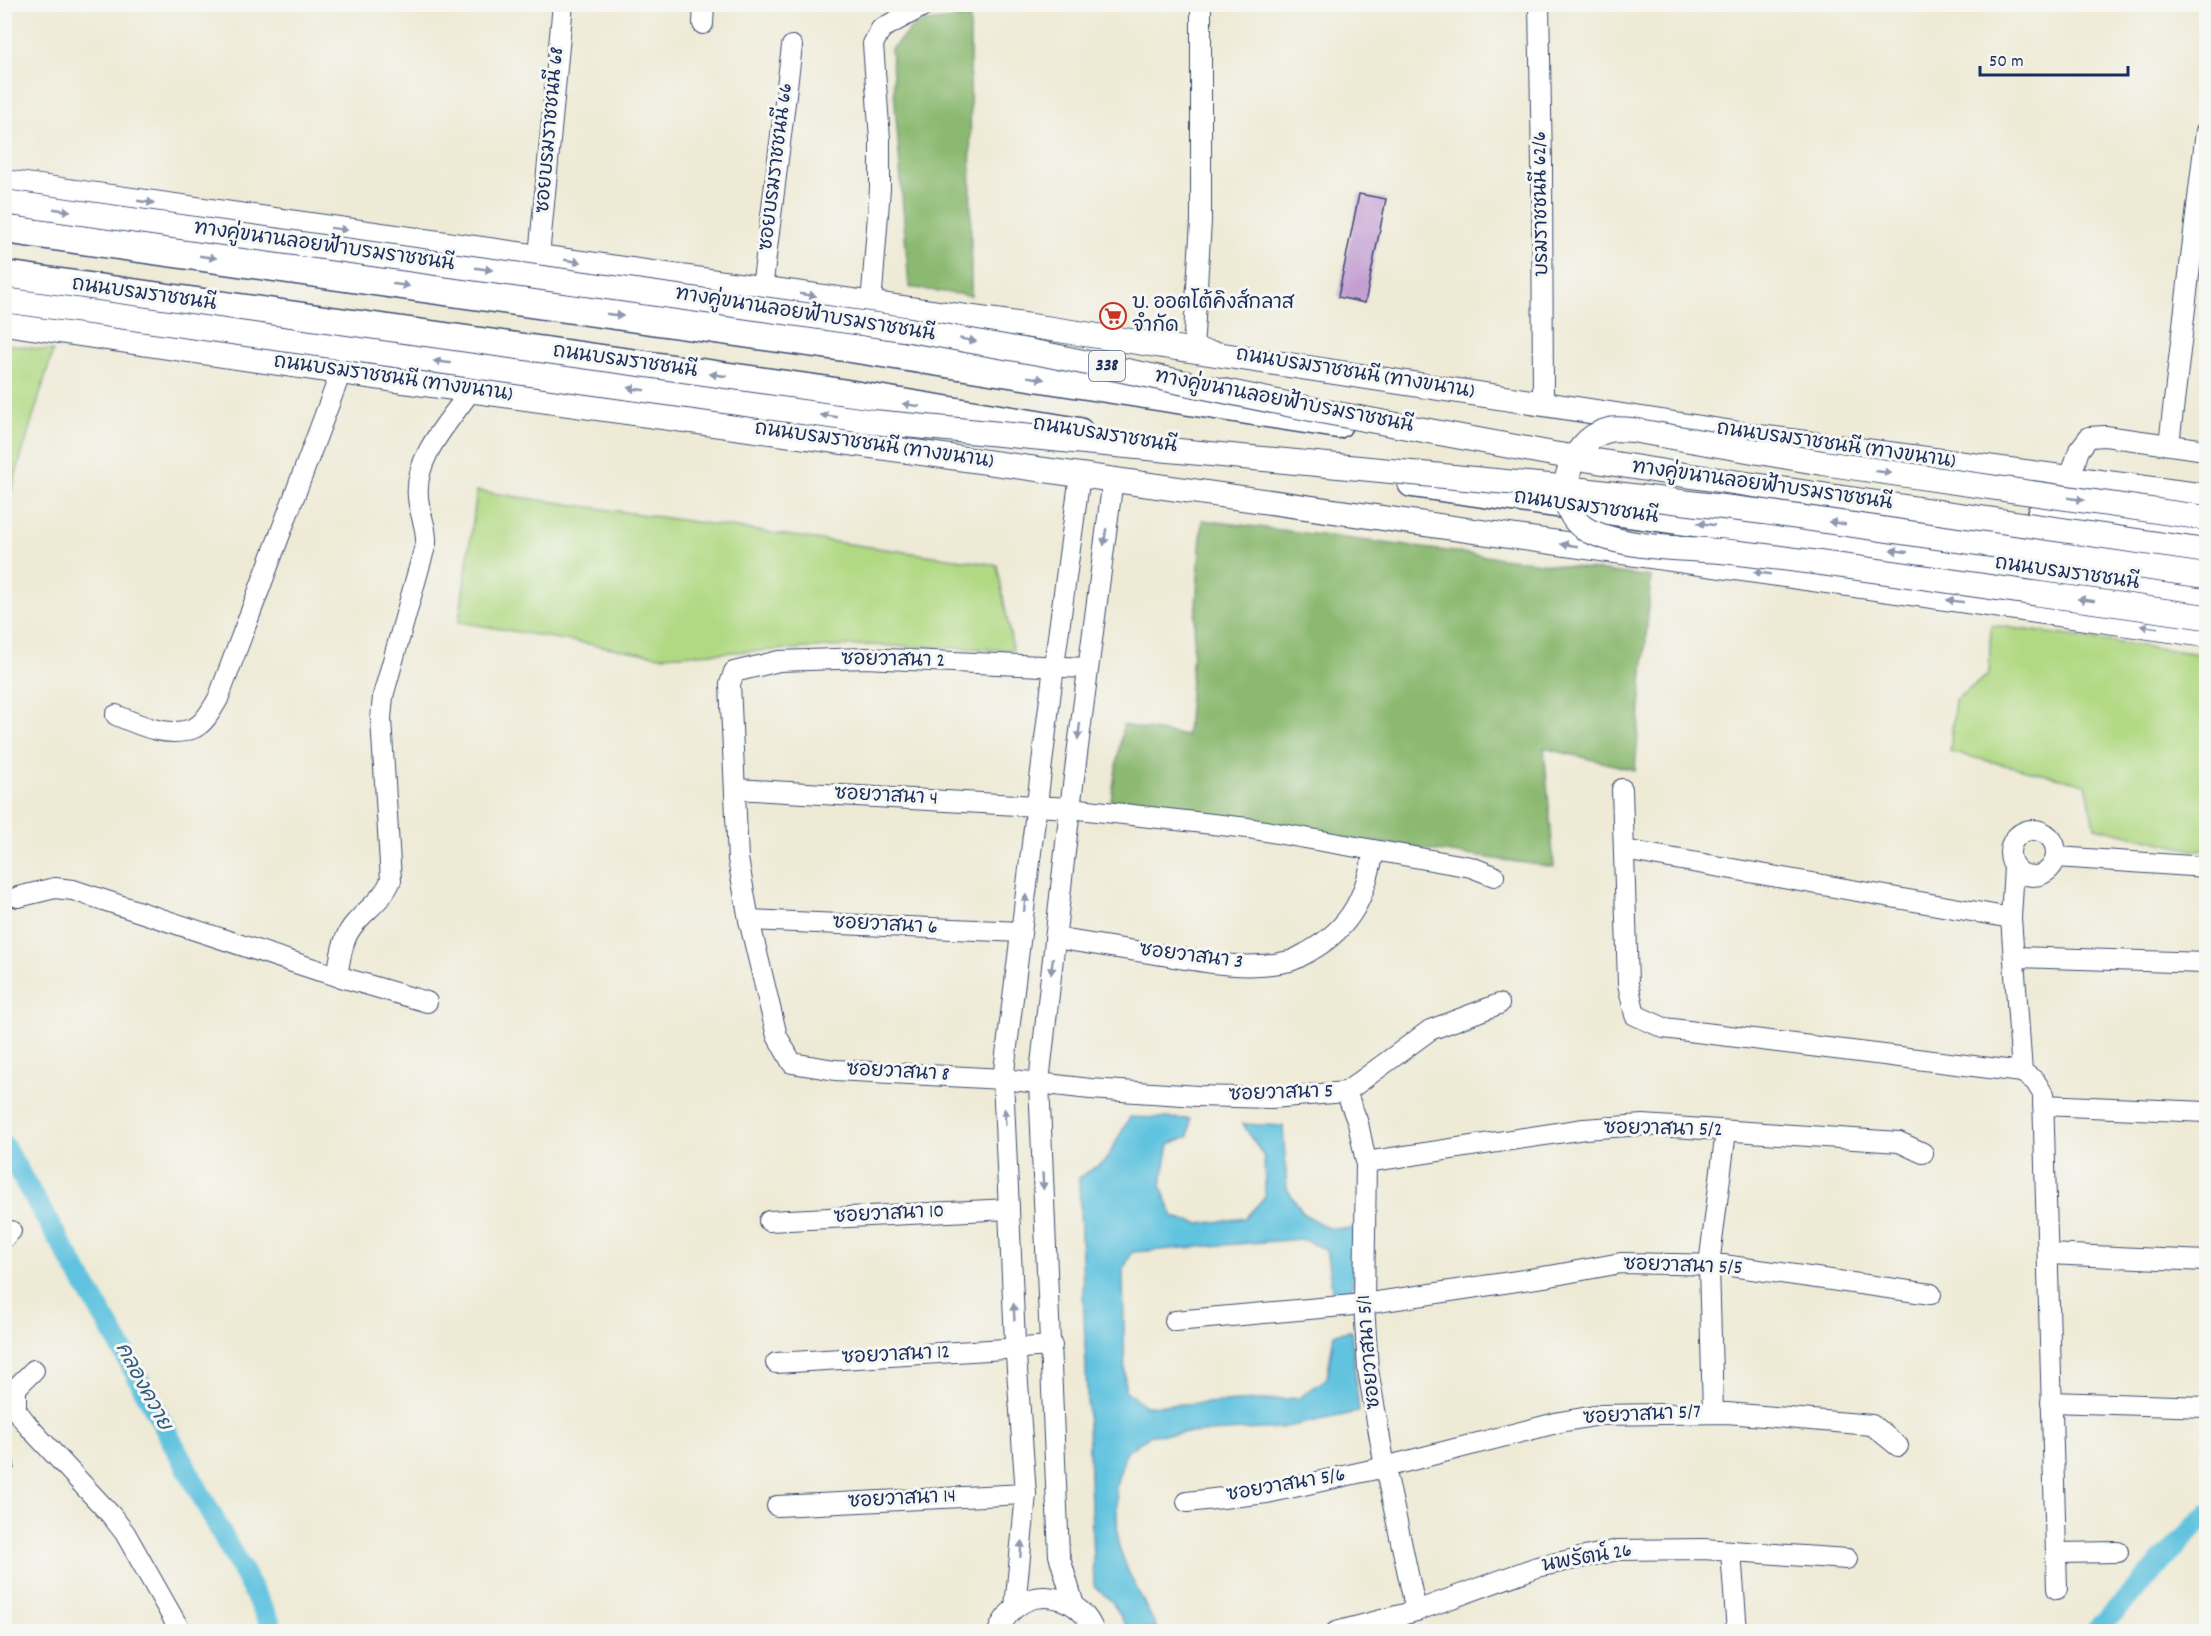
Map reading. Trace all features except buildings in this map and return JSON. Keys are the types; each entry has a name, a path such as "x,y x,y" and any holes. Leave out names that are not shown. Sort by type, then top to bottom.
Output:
{"highway":[{"name":"338","path":"4,229 844,347 1281,416 2206,538"},
{"name":"ถนนบรมราชชนนี","path":"4,275 822,390 1286,466 2206,593"}],"main road":[{"name":"ถนนบรมราชชนนี (ทางขนาน)","path":"4,182 1193,350 1753,436 2206,496"},
{"name":"ทางคู่ขนานลอยฟ้าบรมราชชนนี","path":"4,202 904,329 1044,354 1321,411 1553,454 2206,551"},
{"name":"ทางคู่ขนานลอยฟ้าบรมราชชนนี","path":"4,300 873,422 1549,486 1764,512 2206,576"},
{"name":"ถนนบรมราชชนนี (ทางขนาน)","path":"4,323 2206,635"},
{"path":"2206,518 1822,463 1632,430 1610,430 1594,436 1578,450 1570,464 1565,484 1566,499 1574,519 1587,530 1604,537 1635,543 1808,562 2206,617"}],"street":[{"name":"ซอยบรมราชชนนี 68","path":"539,256 563,4"},
{"path":"872,305 880,188 873,44 881,29 927,4"},
{"path":"1193,350 1201,221 1201,4"},
{"name":"บรมราชชนนี 62/6","path":"1539,4 1543,403"},
{"name":"ซอยบรมราชชนนี 66","path":"762,289 792,46"},
{"path":"2169,444 2206,131"},
{"path":"116,715 147,729 172,731 194,728 208,716 218,699 341,372"},
{"path":"337,976 344,942 351,927 387,890 391,880 381,719 383,696 426,543 427,531 418,496 420,476 435,440 471,390"},
{"path":"2070,478 2079,450 2089,437 2105,436 2206,450"},
{"path":"1015,1607 1026,1494 1016,1348 1004,1079 1054,666 1080,475"},
{"path":"1074,1605 1059,1555 1052,1346 1039,1082 1087,668 1113,479"},
{"name":"ซอยวาสนา 2","path":"735,789 730,684 734,672 778,661 865,658 1087,668"},
{"path":"735,789 738,859 749,920"},
{"name":"ซอยวาสนา 4","path":"735,789 1070,808 1248,828 1471,867 1494,876"},
{"path":"1622,789 1628,984 1635,1014 1664,1028 2022,1072 2039,1085 2043,1094 2057,1589"},
{"path":"2014,867 2020,872 2035,876 2049,870 2057,857 2054,842 2049,836 2035,829 2027,830 2015,838 2011,845 2011,860 2014,867 2011,918 2022,1072"},
{"path":"1624,850 2011,918"},
{"name":"ซอยวาสนา 3","path":"1055,938 1220,964 1292,961 1338,931 1355,909 1368,882 1374,851"},
{"path":"2057,857 2206,867"},
{"path":"18,897 55,888 73,890 337,976 427,1002"},
{"name":"ซอยวาสนา 6","path":"749,920 1021,932"},
{"name":"ซอยวาสนา 8","path":"749,920 777,1036 792,1063 835,1070 1039,1082"},
{"path":"2014,957 2206,963"},
{"name":"ซอยวาสนา 5","path":"1039,1082 1090,1089 1271,1098 1346,1092 1430,1030 1499,1004"},
{"name":"ซอยวาสนา 5/1","path":"1346,1092 1358,1123 1366,1162 1364,1304 1368,1370 1384,1467 1416,1611"},
{"path":"2043,1104 2206,1112"},
{"name":"ซอยวาสนา 5/2","path":"1366,1162 1584,1129 1643,1125 1899,1142 1923,1153"},
{"path":"1713,1413 1709,1265 1726,1131"},
{"name":"ซอยวาสนา 10","path":"769,1221 1009,1209"},
{"path":"2048,1254 2206,1261"},
{"name":"ซอยวาสนา 5/5","path":"1175,1321 1364,1304 1622,1263 1709,1265 1931,1294"},
{"name":"ซอยวาสนา 12","path":"776,1363 1052,1346"},
{"path":"33,1370 16,1388 16,1410 125,1533 182,1632"},
{"path":"2051,1402 2206,1407"},
{"name":"ซอยวาสนา 5/7","path":"1384,1467 1560,1422 1610,1415 1713,1413 1872,1425 1898,1446"},
{"name":"ซอยวาสนา 5/6","path":"1187,1502 1267,1493 1384,1467"},
{"name":"ซอยวาสนา 14","path":"777,1506 1026,1494"},
{"name":"นพรัตน์ 26","path":"1336,1632 1416,1611 1536,1567 1618,1550 1703,1549 1847,1560"},
{"path":"1731,1552 1737,1632"},
{"path":"2056,1553 2118,1552"},
{"path":"998,1632 1005,1618 1015,1607 1029,1599 1045,1596 1074,1605 1086,1616 1094,1632"}],"green space":[{"path":"970,17 971,296 909,287 891,49 917,23"},
{"path":"4,344 53,351 5,510"},
{"path":"477,491 997,565 1013,650 867,645 660,656 459,622"},
{"path":"1202,520 1651,577 1635,770 1544,748 1554,867 1110,806 1123,725 1187,736"},
{"path":"1991,625 2206,655 2206,850 2192,850 2095,827 2086,784 1950,752 1955,700 1989,674"}],"water":[{"path":"1130,1117 1190,1119 1189,1136 1169,1144 1161,1186 1173,1217 1200,1224 1245,1218 1265,1197 1264,1157 1243,1124 1283,1126 1287,1189 1303,1213 1327,1228 1355,1229 1352,1296 1333,1295 1326,1250 1302,1239 1132,1252 1123,1270 1125,1390 1145,1406 1299,1398 1327,1378 1334,1334 1351,1331 1359,1412 1281,1428 1151,1435 1126,1452 1116,1485 1118,1544 1128,1571 1157,1629 1128,1629 1113,1603 1094,1586 1079,1178 1106,1160"}],"waterway":[{"name":"คลองควาย","path":"4,1146 115,1336 275,1632"},
{"name":"คลองควาย","path":"2095,1632 2206,1515"}],"place":[{"name":"บ. ออตโต้คิงส์กลาส จำกัด","path":"1113,316"}]}
